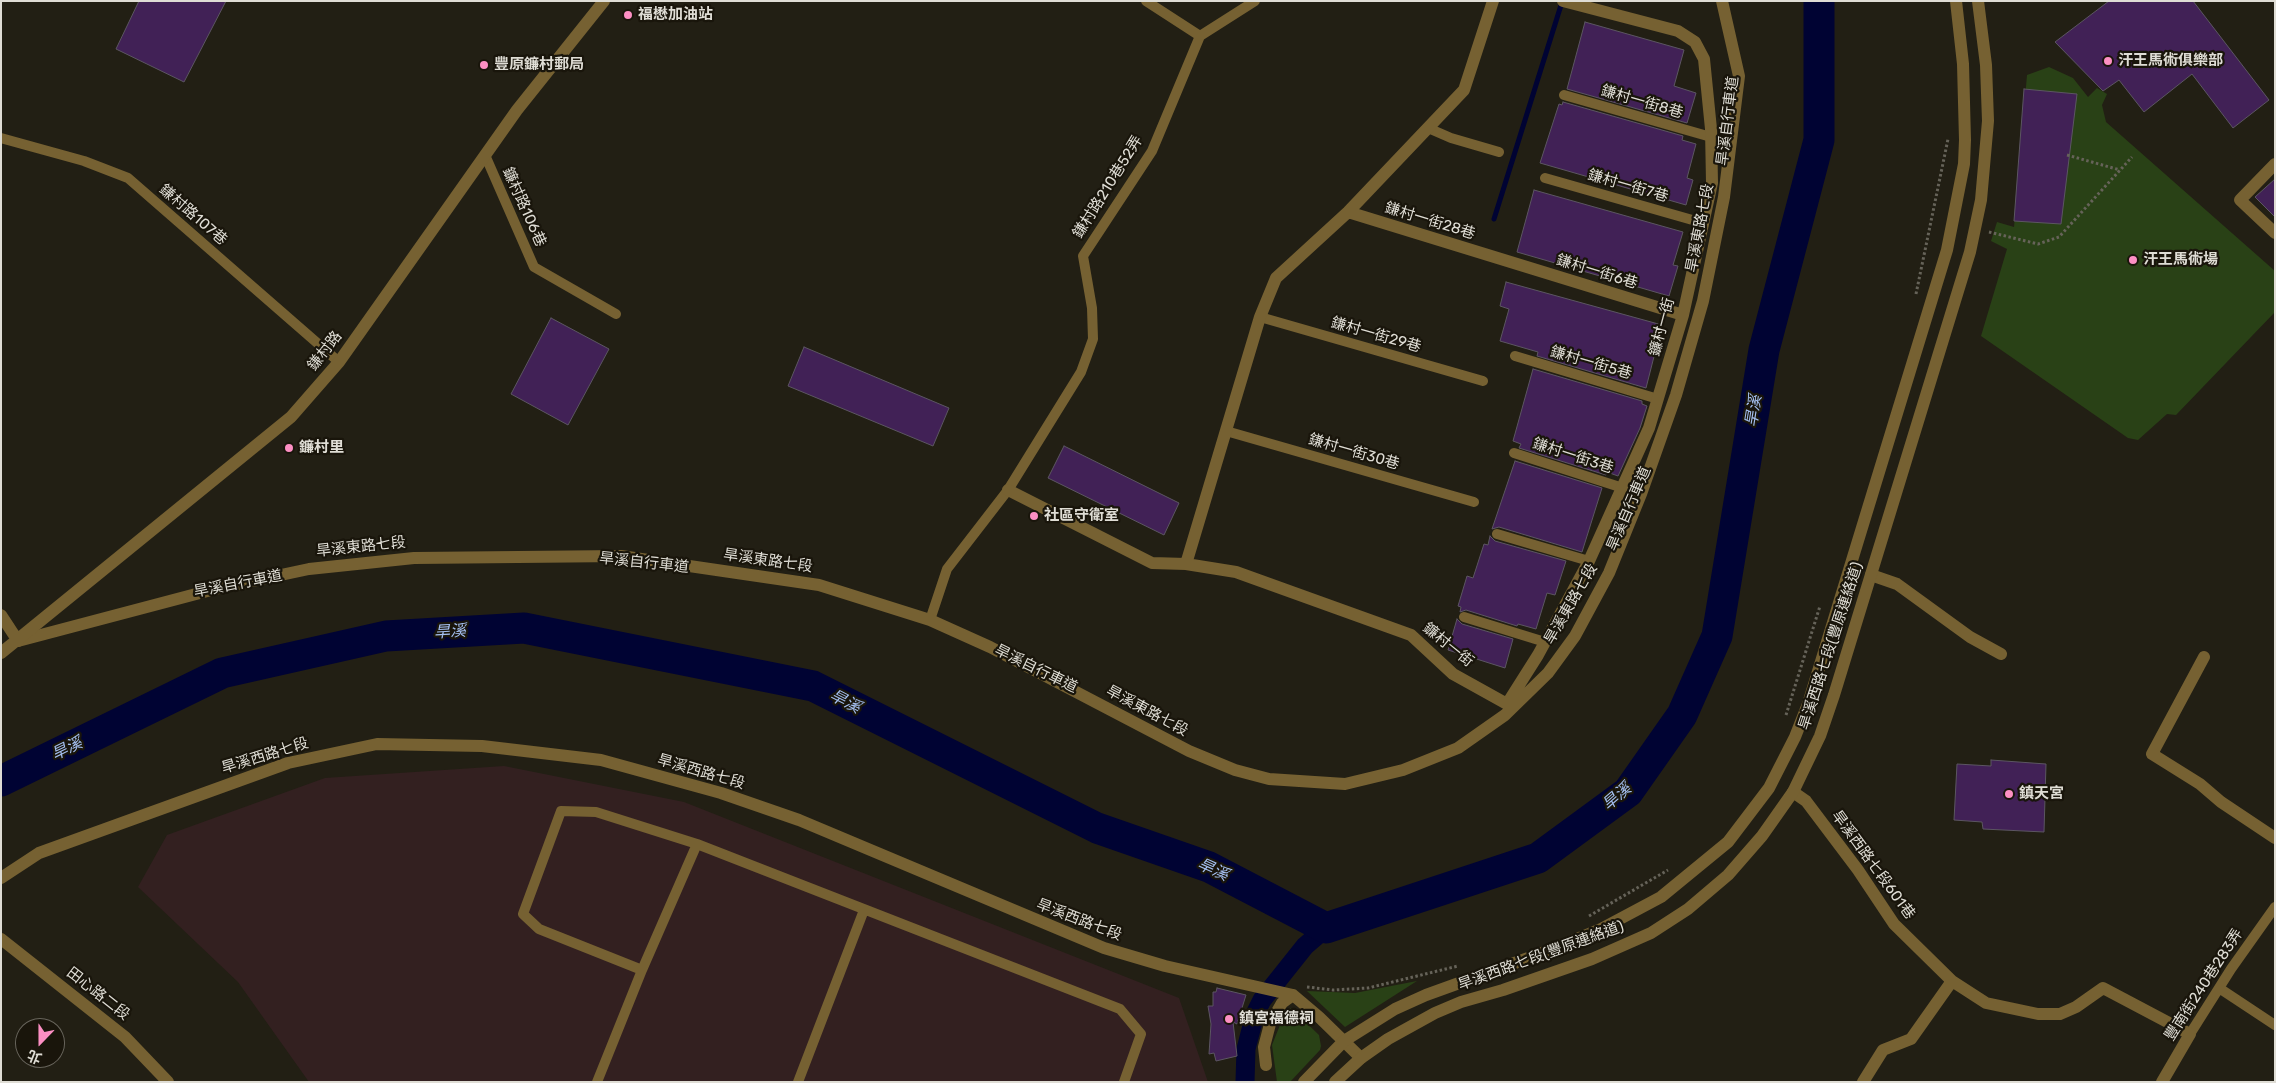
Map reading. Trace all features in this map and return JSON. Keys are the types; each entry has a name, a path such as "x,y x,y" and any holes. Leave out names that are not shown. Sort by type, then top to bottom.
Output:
{"street":[{"name":"鎌村路","path":"1,653 291,417 339,362 518,110 604,1"},
{"path":"1008,490 1152,563 1186,564 1260,317 1276,278 1348,212 1464,90 1493,1"},
{"name":"鐮村一街","path":"1186,564 1236,572 1411,635 1453,674 1506,704 1545,642 1589,561 1649,428 1683,316 1712,183 1711,138 1704,59 1695,42 1678,31 1563,1"},
{"name":"旱溪東路七段","path":"18,641 215,589 308,569 414,558 621,556 819,584 930,620 990,647 1189,751 1236,770 1268,779 1345,784 1403,770 1458,748 1505,715 1548,673 1575,636 1608,574 1641,494 1676,395 1703,301 1724,197 1739,76 1722,1"},
{"name":"旱溪西路七段(豐原連絡道)","path":"1304,1082 1344,1041 1410,1002 1601,929 1661,897 1728,842 1769,788 1795,737 1808,704 1947,250 1964,164 1965,140 1963,64 1956,1"},
{"name":"旱溪西路七段(豐原連絡道)","path":"1335,1082 1361,1058 1388,1039 1435,1013 1461,1002 1503,990 1592,959 1651,933 1688,909 1728,875 1762,836 1793,792 1820,736 1970,252 1981,200 1988,122 1987,80 1978,1"},
{"path":"2275,164 2240,200 2275,233"},
{"name":"鎌村一街28巷","path":"1348,212 1502,260"},
{"name":"鎌村一街6巷","path":"1502,260 1683,316"},
{"path":"1871,574 1897,584 1970,637 2001,654"},
{"path":"1,615 18,641"},
{"path":"2204,658 2152,754 2200,784 2220,802 2275,838"},
{"name":"旱溪西路七段","path":"1,878 39,853 288,763 376,744 482,746 601,760 721,793 799,820 1104,948 1165,966 1286,993 1344,1041 1361,1058"},
{"name":"旱溪西路七段601巷","path":"1793,792 1806,801 1858,870 1894,924 1952,982 1986,1003 2038,1014 2060,1014 2076,1007 2102,988 2190,1034"},
{"name":"田心路二段","path":"1,939 125,1037 168,1082"},
{"path":"1863,1082 1883,1050 1911,1039 1952,982"},
{"path":"1266,1064 1264,1047 1270,1024 1286,993"},
{"name":"豐南街240巷283弄","path":"2162,1082 2190,1034"}],"lane":[{"path":"1146,1 1200,36 1255,1"},
{"name":"鎌村路210巷52弄","path":"930,620 947,569 1008,490 1081,372 1093,339 1092,308 1083,256 1152,151 1200,36"},
{"name":"鎌村一街8巷","path":"1564,95 1711,138"},
{"path":"1428,128 1451,138 1500,152"},
{"name":"鎌村路107巷","path":"1,138 84,161 128,178 339,362"},
{"name":"鐮村路106巷","path":"485,156 534,267 616,314"},
{"name":"鎌村一街7巷","path":"1545,178 1703,223"},
{"name":"鎌村一街29巷","path":"1260,317 1483,381"},
{"name":"鎌村一街5巷","path":"1515,356 1658,399"},
{"name":"鎌村一街30巷","path":"1226,431 1474,502"},
{"name":"鎌村一街3巷","path":"1514,453 1623,488"},
{"path":"1497,534 1589,561"},
{"path":"1464,617 1545,642"},
{"path":"642,970 539,929 523,914 561,811 596,812 697,844 1120,1009 1141,1034 1124,1082"},
{"path":"597,1082 642,970 697,844"},
{"name":"豐南街240巷283弄","path":"2190,1034 2275,907"},
{"path":"798,1082 864,910"},
{"path":"2219,988 2275,1025"}],"path":[{"path":"1915,298 1950,132"},
{"path":"2067,154 2120,170"},
{"path":"1989,232 2038,244 2049,242 2059,237 2132,157"},
{"path":"1785,718 1821,605"},
{"path":"1582,919 1670,869"},
{"path":"1286,993 1300,986 1333,990 1368,988 1400,982 1467,963"}],"shaded area":[{"path":"504,766 684,802 1179,998 1208,1082 309,1082 238,982 138,887 167,835 325,778"}],"green space":[{"name":"汗王馬術場","path":"2049,67 2073,78 2088,97 2097,88 2107,94 2102,105 2106,122 2275,271 2275,312 2176,415 2167,414 2138,440 2128,438 1981,336 2007,249 1991,241 1997,222 2014,227 2027,75"},
{"path":"1417,981 1345,1027 1307,991 1355,993"},
{"path":"1291,1008 1319,1035 1321,1046 1320,1050 1290,1082 1277,1082 1272,1045 1282,1020"}],"building":[{"path":"139,1 226,1 184,82 116,49"},
{"path":"2109,1 2193,1 2269,100 2233,128 2192,74 2144,112 2119,80 2103,91 2055,42"},
{"path":"1585,22 1684,50 1674,86 1696,93 1687,123 1567,89"},
{"path":"2024,89 2077,94 2061,224 2014,221"},
{"path":"1563,102 1683,136 1682,140 1696,144 1687,178 1693,180 1686,205 1540,163 1559,104 1562,105"},
{"path":"2275,179 2275,217 2255,197"},
{"path":"1534,190 1683,232 1673,265 1678,266 1669,296 1517,252"},
{"path":"1506,282 1662,325 1646,388 1537,356 1538,352 1500,341 1509,309 1500,306"},
{"path":"551,318 609,349 568,425 511,394"},
{"path":"804,347 949,408 933,446 788,386"},
{"path":"1533,369 1642,401 1642,404 1647,406 1640,428 1618,476 1607,472 1606,475 1519,448 1521,444 1513,441"},
{"path":"1064,446 1179,503 1164,535 1048,478"},
{"path":"1515,461 1602,488 1582,552 1499,527 1492,529"},
{"path":"1490,536 1495,541 1566,561 1555,595 1547,593 1536,629 1518,624 1517,626 1466,610 1460,612 1461,607 1458,606 1467,576 1473,578 1484,544 1488,545"},
{"path":"1457,619 1462,624 1513,639 1505,668 1448,650"},
{"path":"1991,760 2046,764 2044,832 1983,829 1982,822 1954,820 1957,764 1991,766"},
{"path":"1217,988 1246,995 1237,1024 1233,1022 1237,1056 1216,1061 1214,1053 1209,1054 1211,1024 1208,1006 1213,1006 1213,992 1216,992"}],"waterway":[{"name":"旱溪","path":"1,781 222,673 386,636 524,628 813,686 1097,828 1209,867 1326,928 1538,858 1628,792 1682,715 1717,636 1764,350 1819,140 1819,1"},
{"path":"1494,219 1562,2"},
{"path":"1245,1082 1246,1049 1255,1014 1262,1000 1305,946 1326,928"}],"place":[{"name":"福懋加油站","path":"628,15"},
{"name":"汗王馬術俱樂部","path":"2108,61"},
{"name":"豐原鐮村郵局","path":"484,65"},
{"name":"汗王馬術場","path":"2133,260"},
{"name":"鐮村里","path":"289,448"},
{"name":"社區守衛室","path":"1034,516"},
{"name":"鎮天宮","path":"2009,794"},
{"name":"鎮宮福德祠","path":"1229,1019"}]}
